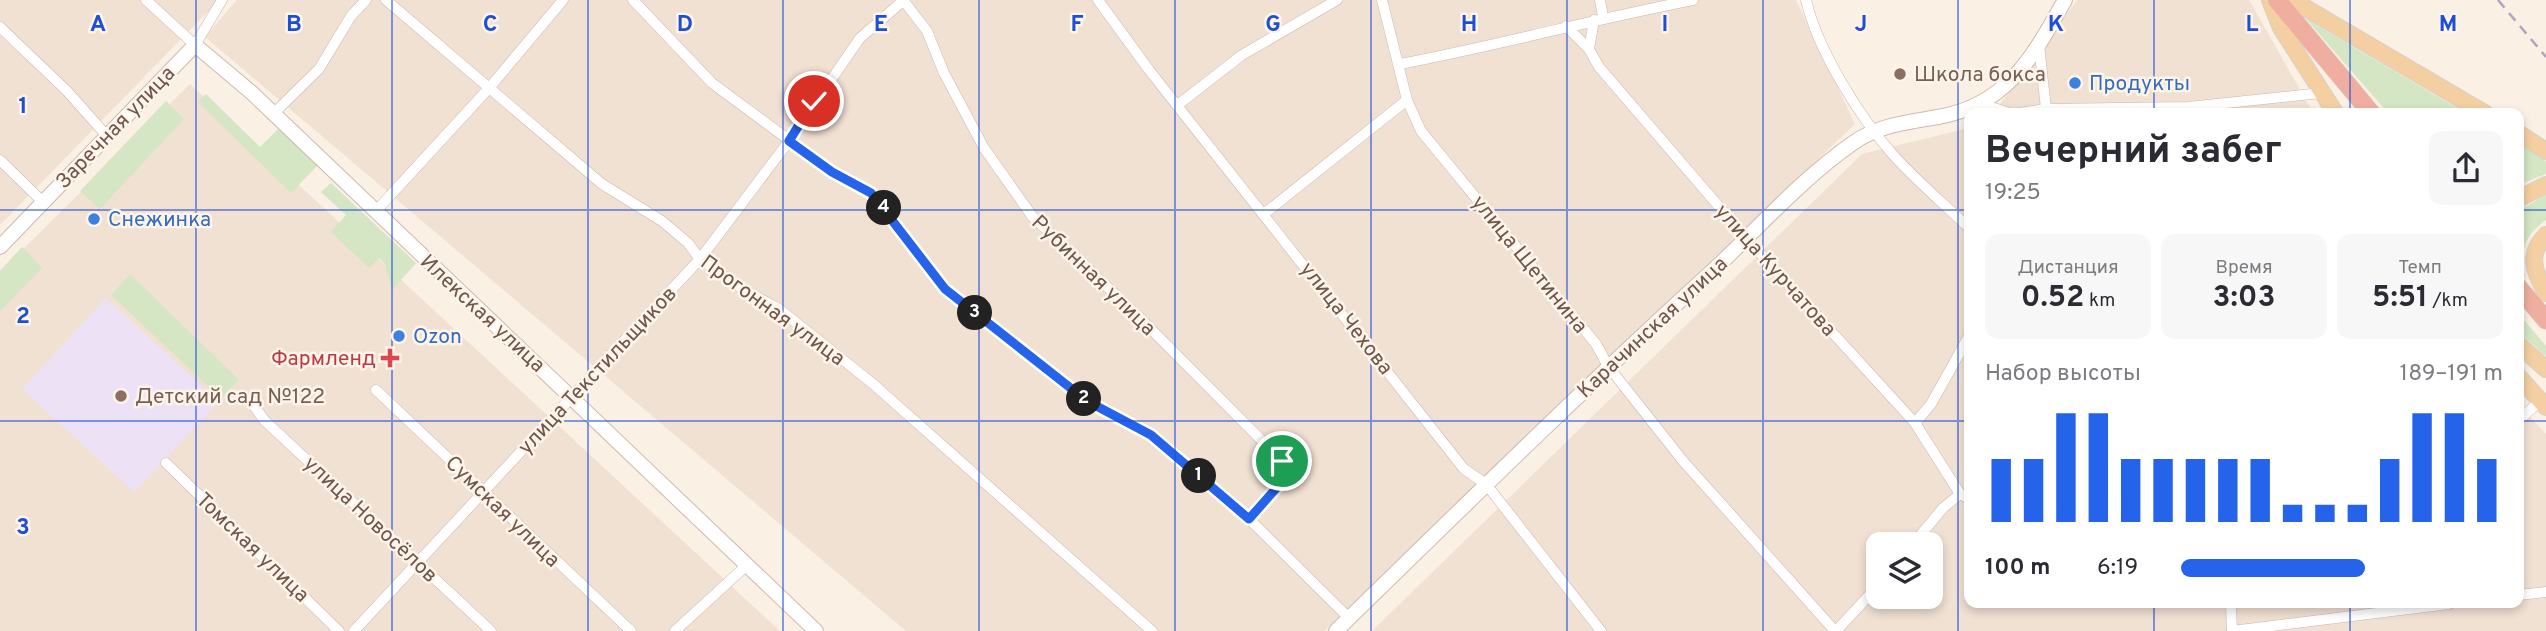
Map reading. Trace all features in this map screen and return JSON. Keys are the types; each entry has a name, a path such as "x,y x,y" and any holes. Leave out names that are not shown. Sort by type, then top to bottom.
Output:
{"highway":[{"path":"2277,0 2367,108"},
{"path":"2524,294 2546,320"}],"main road":[{"path":"2270,0 2281,28 2332,108"},
{"path":"2292,0 2476,108"},
{"path":"2524,137 2546,150"},
{"path":"2524,196 2546,185"},
{"path":"2546,235 2536,248 2533,261 2546,293"},
{"path":"2524,349 2546,369"},
{"path":"2524,383 2543,404"}],"street":[{"name":"Илекская улица","path":"146,0 234,76 816,631"},
{"name":"Заречная улица","path":"0,247 195,45 222,0"},
{"path":"273,114 319,69 351,16 366,0"},
{"name":"Прогонная улица","path":"386,0 602,184 662,221 688,243 700,258 741,288 779,309 872,383 1152,631"},
{"path":"376,211 490,87 563,0"},
{"path":"633,0 712,83 832,172 871,193 945,289 1087,401 1151,435 1249,519 1349,618"},
{"name":"улица Текстильщиков","path":"354,631 573,398 700,258 789,141 860,38 904,0"},
{"name":"Рубинная улица","path":"904,0 927,31 944,73 985,148 1032,216 1138,316 1282,461 1287,476 1249,519"},
{"name":"улица Чехова","path":"1098,0 1464,469 1486,484 1601,631"},
{"path":"1179,104 1242,55 1337,0"},
{"name":"улица Щетинина","path":"1382,0 1407,100 1421,131 1596,344 1608,366 1683,461 1835,631"},
{"path":"1589,49 1600,0"},
{"path":"1400,64 1499,46 1598,18 1693,0"},
{"path":"1806,0 1811,20 1836,69 1874,131 1896,158 1964,223"},
{"path":"1982,104 2015,76 2039,45 2065,0"},
{"name":"улица Курчатова","path":"1566,26 1589,49 1599,67 1747,239 1915,423 1964,496"},
{"path":"0,27 67,91 107,136"},
{"path":"2039,45 2046,108"},
{"path":"2204,108 2321,93"},
{"path":"1265,213 1407,100"},
{"path":"1982,104 1994,108"},
{"name":"Карачинская улица","path":"1970,108 1982,104"},
{"name":"Карачинская улица","path":"1336,631 1608,366 1853,143 1874,131 1964,110"},
{"path":"0,160 43,202"},
{"path":"1915,423 1931,404 1964,345"},
{"name":"Сумская улица","path":"376,390 631,631"},
{"path":"2524,417 2543,404"},
{"name":"улица Новосёлов","path":"254,406 265,421 491,631"},
{"name":"Томская улица","path":"166,463 339,631"},
{"path":"1923,532 1943,508 1964,496"},
{"path":"675,631 747,565"},
{"path":"2524,594 2546,592"},
{"path":"1835,631 1866,599"},
{"path":"2231,608 2232,631 2417,608"}],"shaded area":[{"path":"0,0 219,0 0,225"},
{"path":"237,0 1796,0 1855,124 1324,631 906,631 205,37"},
{"path":"2077,0 2249,0 2311,108 1997,108"},
{"path":"190,84 780,631 0,631 0,272"},
{"path":"1964,129 1964,608 2524,608 2524,410 2546,434 2546,631 1372,631 1862,154"},
{"name":"Детский сад №122","path":"106,298 219,402 134,492 22,389"}],"green space":[{"path":"2306,19 2457,108 2384,108"},
{"path":"206,94 260,147 280,127 319,164 291,193 198,102"},
{"path":"166,101 184,119 100,209 80,191"},
{"path":"2524,148 2546,161 2546,174 2524,183"},
{"path":"331,183 416,263 392,290 385,264 379,258 369,268 331,232 346,215 321,192"},
{"path":"2546,195 2546,220 2528,238 2524,248 2524,208"},
{"path":"22,247 42,268 0,311 0,271"},
{"path":"130,274 239,380 221,398 111,295"},
{"path":"2524,320 2546,346 2546,356 2524,336"}],"railway":[{"path":"2498,0 2546,57"}],"place":[{"name":"Школа бокса","path":"1900,74"},
{"name":"Продукты","path":"2075,83"},
{"name":"Снежинка","path":"94,219"},
{"name":"Ozon","path":"399,336"},
{"name":"Фармленд","path":"390,358"},
{"name":"Детский сад №122","path":"121,396"}],"route":[{"path":"814,101 789,141 832,172 871,193 890,214 945,289 1025,355 1087,401 1151,435 1249,519 1287,476 1282,461"}]}
